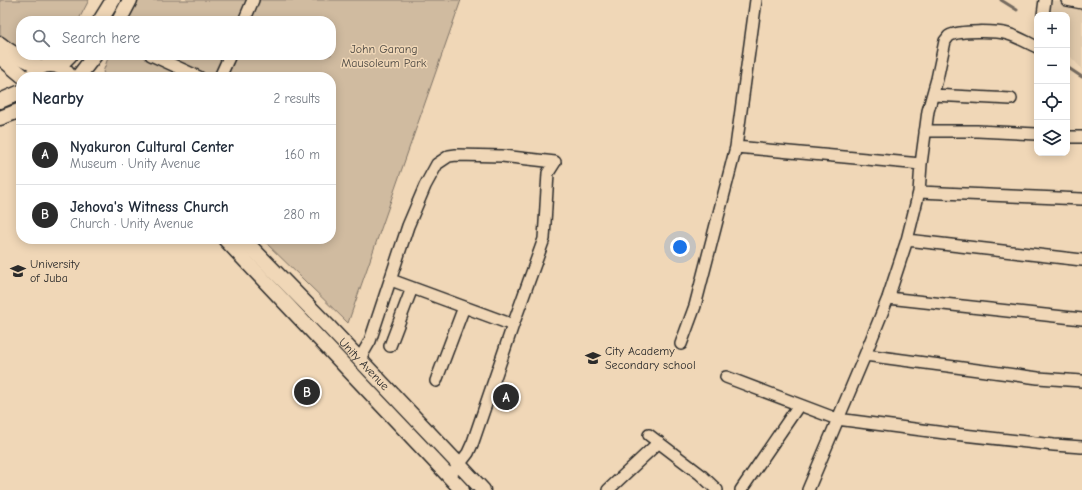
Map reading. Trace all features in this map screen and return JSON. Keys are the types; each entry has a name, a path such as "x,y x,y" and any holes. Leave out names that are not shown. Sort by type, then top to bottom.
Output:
{"main road":[{"path":"103,16 113,0"},
{"path":"122,16 130,0"},
{"path":"0,44 8,52 16,55"},
{"path":"0,57 18,72"},
{"path":"24,60 36,72 48,65 59,66 66,72"},
{"path":"59,66 65,60"},
{"path":"82,72 91,60"},
{"path":"0,101 16,94"},
{"path":"0,118 16,112"},
{"name":"Unity Avenue","path":"230,244 462,490"},
{"name":"Unity Avenue","path":"248,244 329,327 483,490"}],"street":[{"path":"246,16 253,0"},
{"path":"681,344 695,306 736,147 756,0"},
{"path":"1043,12 1045,0"},
{"path":"1067,0 1082,3"},
{"path":"808,490 888,298 907,240 919,192 925,131 945,41 948,36 955,34 996,32 1008,34 1034,47"},
{"path":"162,60 188,72"},
{"path":"222,72 228,60"},
{"path":"933,94 1011,99"},
{"path":"925,131 977,131 1034,134"},
{"path":"1070,137 1082,137"},
{"path":"736,147 921,164"},
{"path":"359,360 370,341 408,226 425,186 440,160 456,154 502,156 555,162 548,173 544,239 473,442 468,454 450,477"},
{"path":"919,192 1082,200"},
{"path":"907,240 1082,260"},
{"path":"391,280 513,325"},
{"path":"390,346 412,288"},
{"path":"888,298 1082,319"},
{"path":"436,381 464,307"},
{"path":"865,355 1038,378 1082,381"},
{"path":"726,377 837,419 960,435 1082,447"},
{"path":"741,490 799,405"},
{"path":"649,435 717,490"},
{"path":"608,490 659,442"}],"shaded area":[{"path":"1050,0 1082,5 1082,69 1070,56 1070,12 1049,12"}],"green space":[{"path":"0,0 89,0 81,16 16,16 16,46 0,34"},
{"name":"John Garang Mausoleum Park","path":"133,0 461,0 348,323 267,244 336,244 336,72 103,72 107,60 336,60 336,16 125,16"}],"waterway":[{"path":"1001,0 1017,10"},
{"path":"1070,69 1082,77"}],"place":[{"name":"University of Juba","path":"18,271"},
{"name":"City Academy Secondary school","path":"593,358"},
{"name":"Jehova's Witness Church","path":"307,392"},
{"name":"Nyakuron Cultural Center","path":"506,397"}]}
